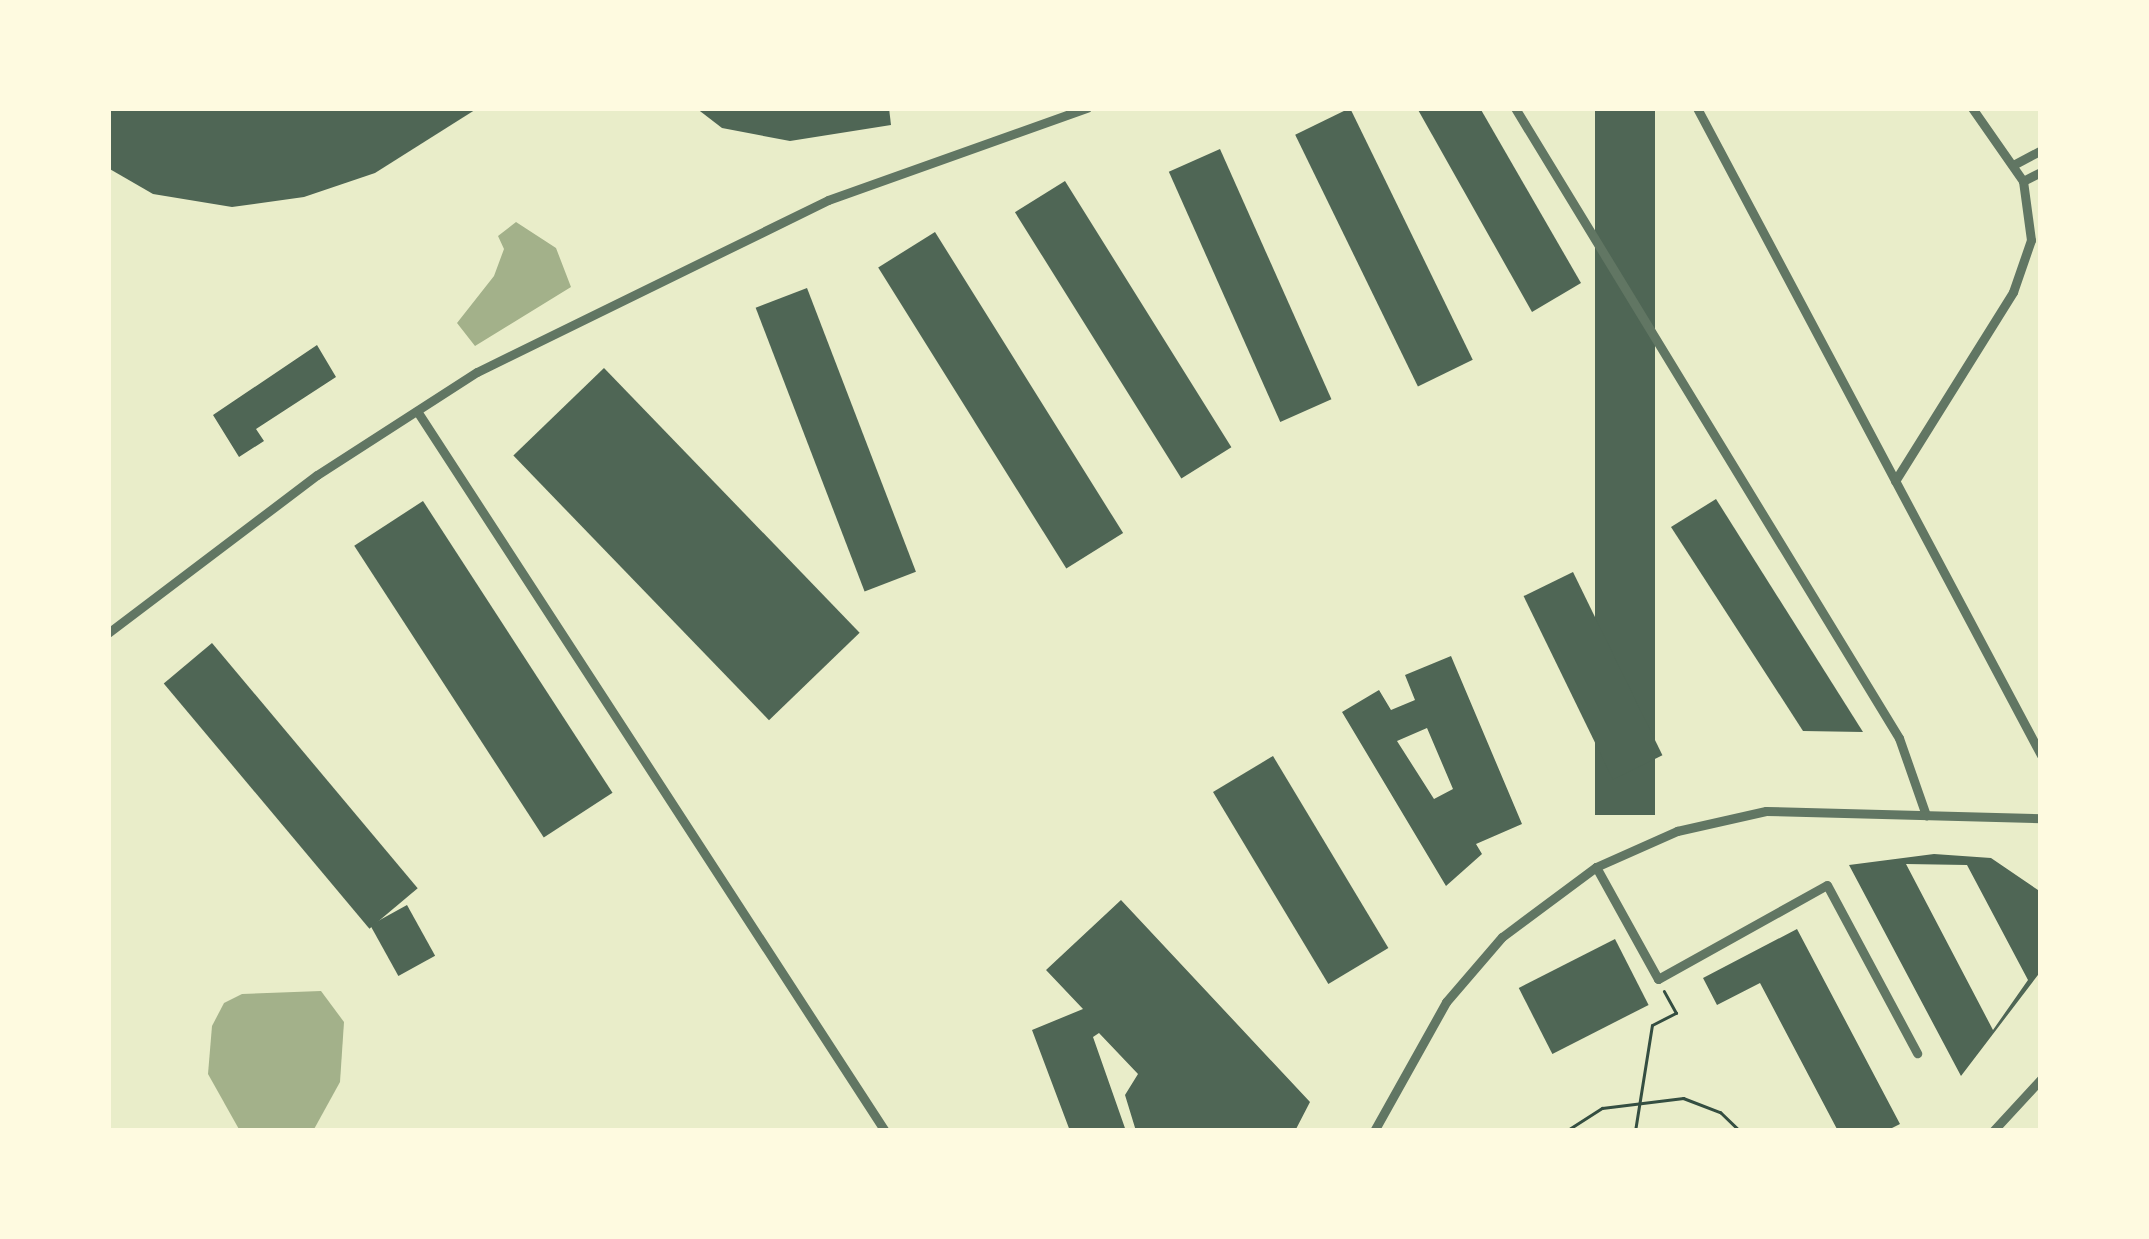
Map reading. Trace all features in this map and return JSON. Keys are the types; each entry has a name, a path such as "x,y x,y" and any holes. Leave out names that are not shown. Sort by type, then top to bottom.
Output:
{"street":[{"path":"108,633 317,475 417,411 631,290 827,200 1087,108"},
{"path":"1516,108 1899,738 1926,814"},
{"path":"1697,108 2041,755"},
{"path":"1895,482 2025,266 2032,212 2024,181 1972,108"},
{"path":"2015,164 2041,150"},
{"path":"2024,181 2041,172"},
{"path":"417,411 885,1131"},
{"path":"1374,1131 1446,1002 1502,937 1596,867 1677,831 1766,811 2041,818"},
{"path":"1596,867 1658,979 1827,885 1917,1053"},
{"path":"1993,1131 2041,1079"}],"path":[{"path":"1635,1131 1652,1025 1676,1013 1658,979"},
{"path":"1566,1131 1601,1108 1640,1098 1683,1098 1720,1112 1740,1131"}],"shaded area":[{"path":"516,222 556,248 571,287 475,346 457,323 494,276 504,249 498,236"},
{"path":"321,991 344,1022 340,1082 313,1131 240,1131 208,1074 212,1026 224,1003 242,994"}],"building":[{"path":"108,108 478,108 375,173 304,197 232,207 153,194 108,168"},
{"path":"696,108 889,108 891,125 790,141 722,128"},
{"path":"1350,108 1473,360 1418,386 1295,135"},
{"path":"1417,108 1480,108 1581,283 1532,312"},
{"path":"1595,108 1655,108 1655,815 1595,815"},
{"path":"1220,149 1331,399 1280,422 1169,172"},
{"path":"1065,181 1231,447 1181,479 1015,212"},
{"path":"935,232 1123,533 1066,569 878,268"},
{"path":"807,288 916,572 865,592 756,308"},
{"path":"317,345 336,377 256,429 264,441 239,457 213,415"},
{"path":"604,368 860,633 769,720 513,456"},
{"path":"1716,499 1863,732 1803,731 1671,527"},
{"path":"423,501 613,793 544,838 354,546"},
{"path":"1573,572 1662,755 1613,779 1524,596"},
{"path":"212,643 418,888 369,929 164,683"},
{"path":"1451,656 1522,824 1476,844 1482,854 1446,886 1342,712 1379,690 1391,710 1415,700 1405,675","holes":["1427,728 1453,789 1434,799 1397,741"]},
{"path":"1273,756 1388,948 1328,984 1213,792"},
{"path":"1934,854 1991,858 2041,892 2041,971 1961,1076 1849,865","holes":["1906,864 1967,865 2028,980 1993,1030"]},
{"path":"1121,900 1310,1102 1295,1131 1136,1131 1125,1095 1138,1074 1099,1033 1093,1037 1126,1131 1070,1131 1032,1030 1083,1009 1046,970"},
{"path":"407,905 435,956 398,976 370,925"},
{"path":"1797,929 1900,1124 1886,1131 1838,1131 1760,983 1717,1005 1703,978"},
{"path":"1615,939 1649,1005 1552,1054 1519,988"}]}
